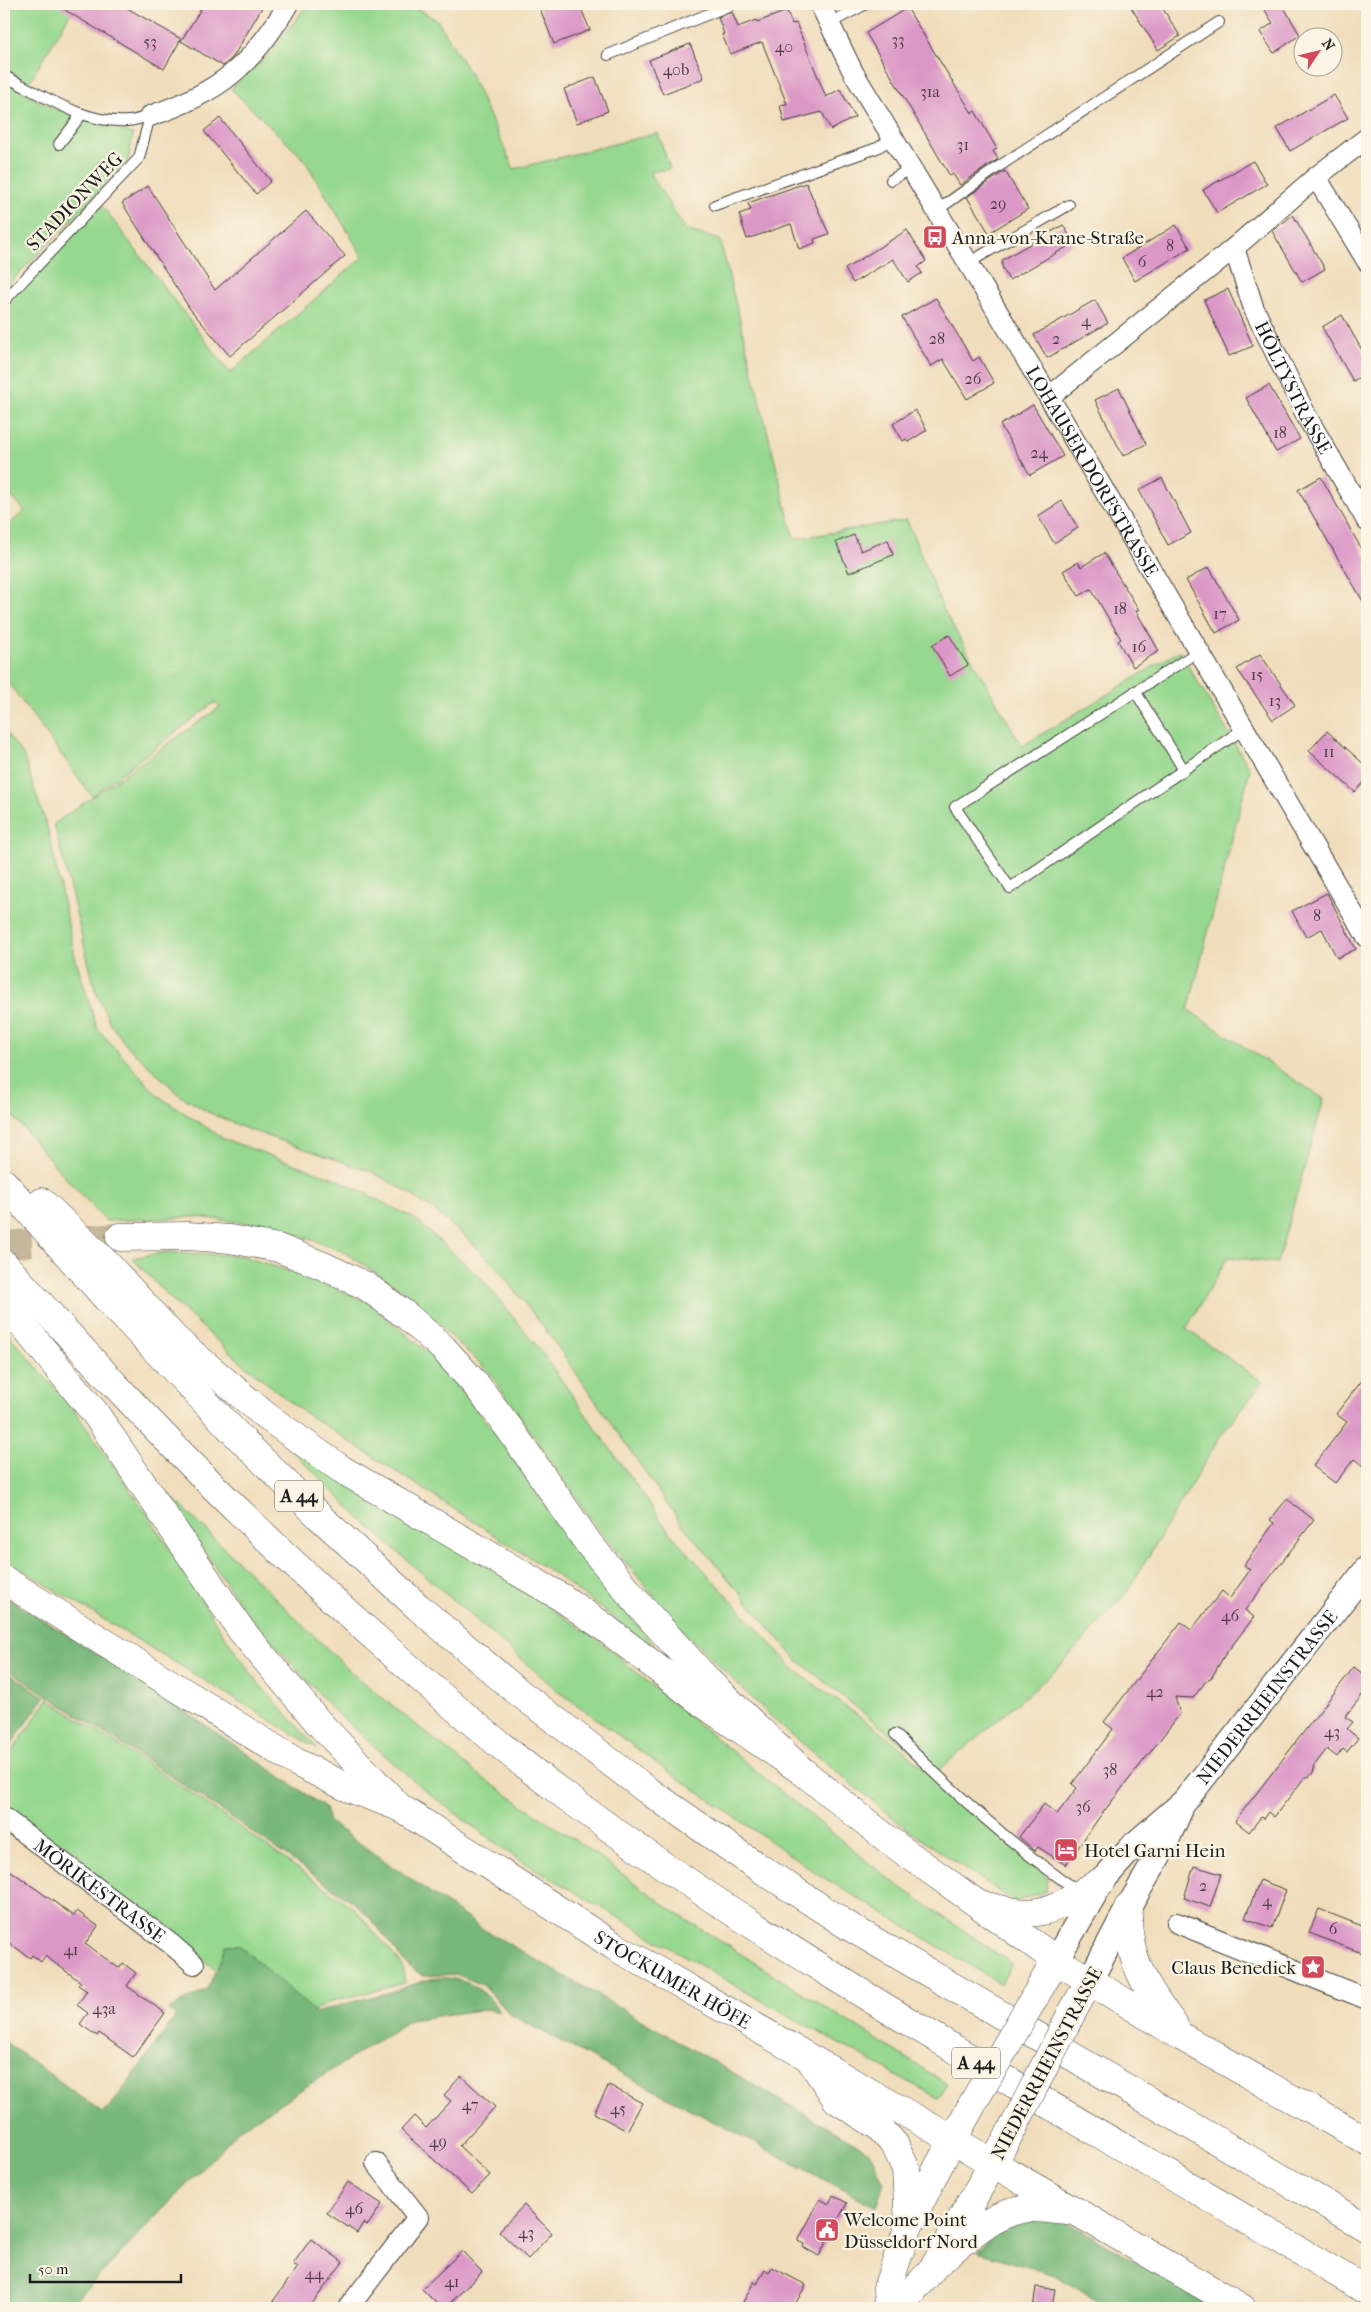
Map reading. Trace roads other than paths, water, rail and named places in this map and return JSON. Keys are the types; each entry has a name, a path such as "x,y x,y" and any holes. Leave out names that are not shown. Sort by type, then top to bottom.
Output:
{"main road":[{"path":"4,1173 40,1200 107,1264 175,1339 266,1416 341,1469 561,1597 600,1624 706,1705 802,1771 891,1842 1056,1960 1182,2037 1367,2140"},
{"name":"A 44","path":"4,1183 107,1299 257,1455 320,1517 418,1607 513,1688 647,1790 746,1859 850,1927 1367,2228"},
{"path":"120,1237 186,1236 230,1239 278,1248 366,1286 407,1316 443,1348 477,1386 509,1428 589,1544 640,1607 708,1681 802,1771"},
{"path":"11,1272 21,1323 95,1413 241,1630 318,1722 399,1807"},
{"name":"A 44","path":"11,1272 245,1518 327,1594 467,1718 558,1790 691,1885 781,1945 966,2057 1367,2291"},
{"path":"4,1580 296,1762 346,1787 399,1807"},
{"name":"STOCKUMER HÖFE","path":"399,1807 614,1946 1242,2308"},
{"path":"975,1902 1012,1913 1040,1913 1058,1906 1091,1887"},
{"path":"1128,1908 1127,1930 1134,1959 1157,2003 1182,2037"},
{"name":"NIEDERRHEINSTRASSE","path":"1056,1960 953,2140 909,2225 887,2288 888,2308 909,2295 920,2285 936,2264 1014,2126 1090,1980"},
{"path":"807,2056 837,2100 878,2126 895,2146 906,2170 909,2225"},
{"path":"936,2264 988,2223 1006,2214 1030,2208 1076,2212"}],"street":[{"path":"150,116 182,105 219,85 233,74 279,20 288,4"},
{"name":"LOHAUSER DORFSTRASSE","path":"820,4 853,72 1245,728 1367,938"},
{"path":"1049,398 1234,248 1316,177 1367,138"},
{"path":"1316,177 1367,261"},
{"name":"HÖLTYSTRASSE","path":"1234,248 1258,317 1307,417 1367,521"},
{"name":"NIEDERRHEINSTRASSE","path":"1056,1960 1091,1887 1134,1845 1184,1802 1367,1569"},
{"name":"NIEDERRHEINSTRASSE","path":"1090,1980 1128,1908 1164,1846 1184,1802"},
{"name":"MÖRIKESTRASSE","path":"4,1818 171,1944 194,1964"},
{"path":"1178,1923 1367,1999"},
{"path":"348,2308 418,2217 376,2163"}],"lane":[{"path":"608,55 734,4"},
{"path":"830,23 866,4"},
{"path":"936,211 993,171 1219,22"},
{"path":"4,76 82,114 99,119 127,121 150,116"},
{"path":"59,144 82,114"},
{"name":"STADIONWEG","path":"4,301 139,158 150,116"},
{"path":"715,205 877,148 893,138"},
{"path":"891,180 911,168"},
{"path":"968,263 1069,205"},
{"path":"1199,651 955,807 1010,888 1245,728"},
{"path":"1136,692 1184,770"},
{"path":"895,1734 954,1791 1024,1852 1091,1887"}],"tunnel":[{"path":"4,1245 120,1237"}],"place":[{"name":"Anna-von-Krane-Straße","path":"935,237"},
{"name":"Hotel Garni Hein","path":"1066,1850"},
{"name":"Claus Benedick","path":"1313,1967"},
{"name":"Welcome Point Düsseldorf Nord","path":"827,2230"}]}
